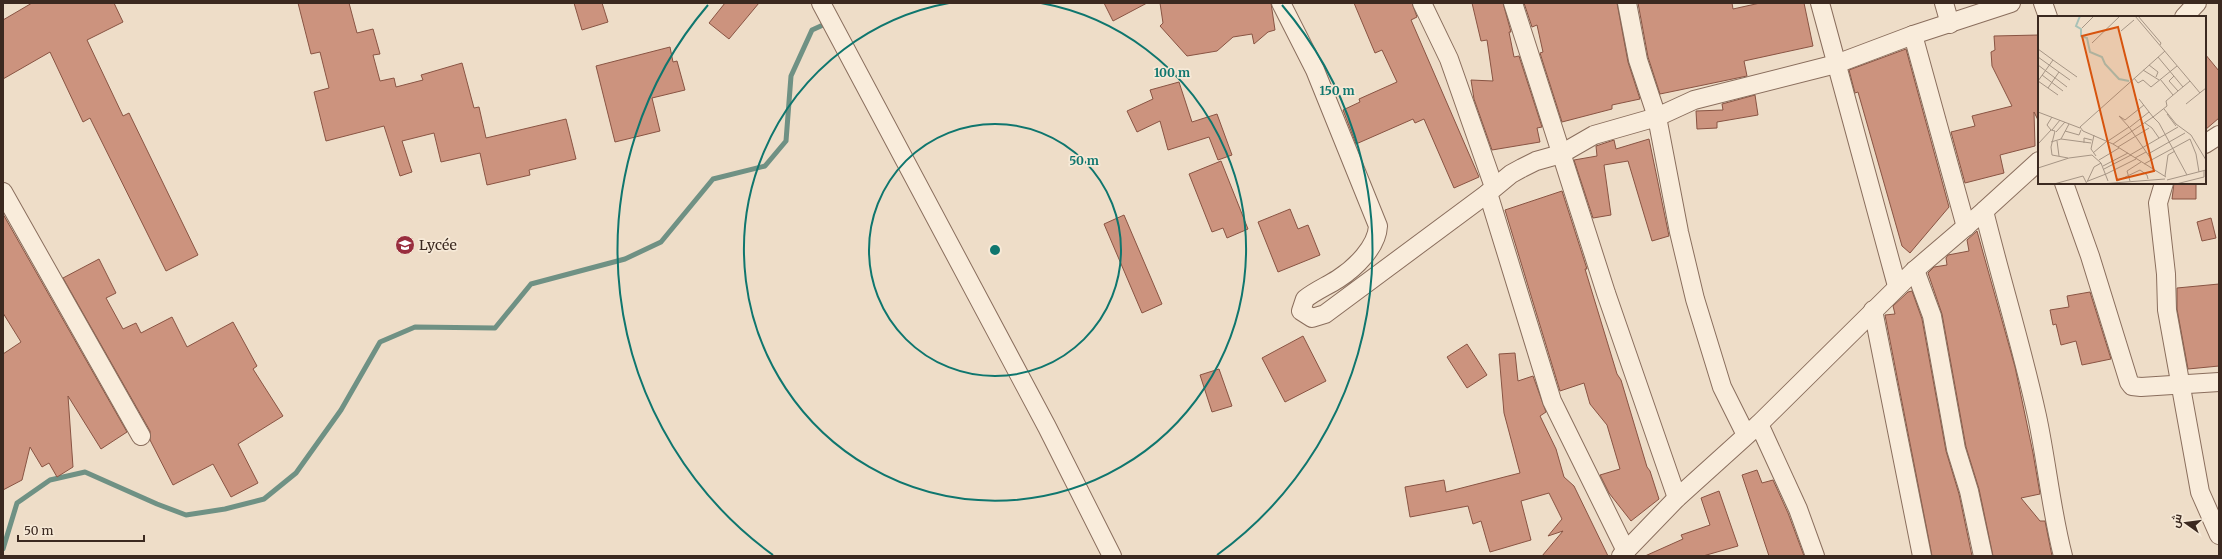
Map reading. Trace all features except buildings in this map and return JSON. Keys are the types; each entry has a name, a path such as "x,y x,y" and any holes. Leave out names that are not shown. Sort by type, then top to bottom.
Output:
{"street":[{"path":"821,3 1048,427 1112,556"},
{"path":"1281,3 1315,70 1378,226 1375,242 1371,249 1339,279 1305,299 1301,311 1306,316 1312,318 1326,314 1511,174 1536,161 1561,154 1594,135 1657,117 1694,100 1836,64 1912,35 1950,24 2011,3"},
{"path":"1422,3 1449,59 1491,190 1552,401 1624,553 1677,498 1753,429 1897,286 1966,227 2038,162"},
{"path":"1513,3 1561,154 1677,498"},
{"path":"1627,3 1638,60 1657,117 1679,232 1695,299 1722,387 1753,429 1798,509 1815,556"},
{"path":"1820,3 1897,286"},
{"path":"1944,3 1950,24"},
{"path":"2043,3 2048,16"},
{"path":"2185,16 2197,3"},
{"path":"1912,35 1966,227"},
{"path":"2206,143 2219,135"},
{"path":"2064,184 2090,256 2128,382 2132,386 2141,387 2219,382"},
{"path":"2164,184 2158,203 2159,223 2166,274 2167,310 2200,492 2219,535"},
{"path":"3,192 141,436"},
{"path":"1984,211 2037,416 2051,488 2054,524 2064,556"},
{"path":"1915,270 1932,316 1955,442 1969,491 1983,556"},
{"path":"1873,310 1922,556"}],"waterway":[{"path":"3,549 17,503 50,480 85,472 157,504 186,515 225,509 264,499 296,473 341,410 380,342 415,327 495,328 531,284 625,259 661,242 713,179 765,166 786,141 791,76 812,30 823,25"}],"place":[{"name":"Lycée","path":"405,245"}]}
